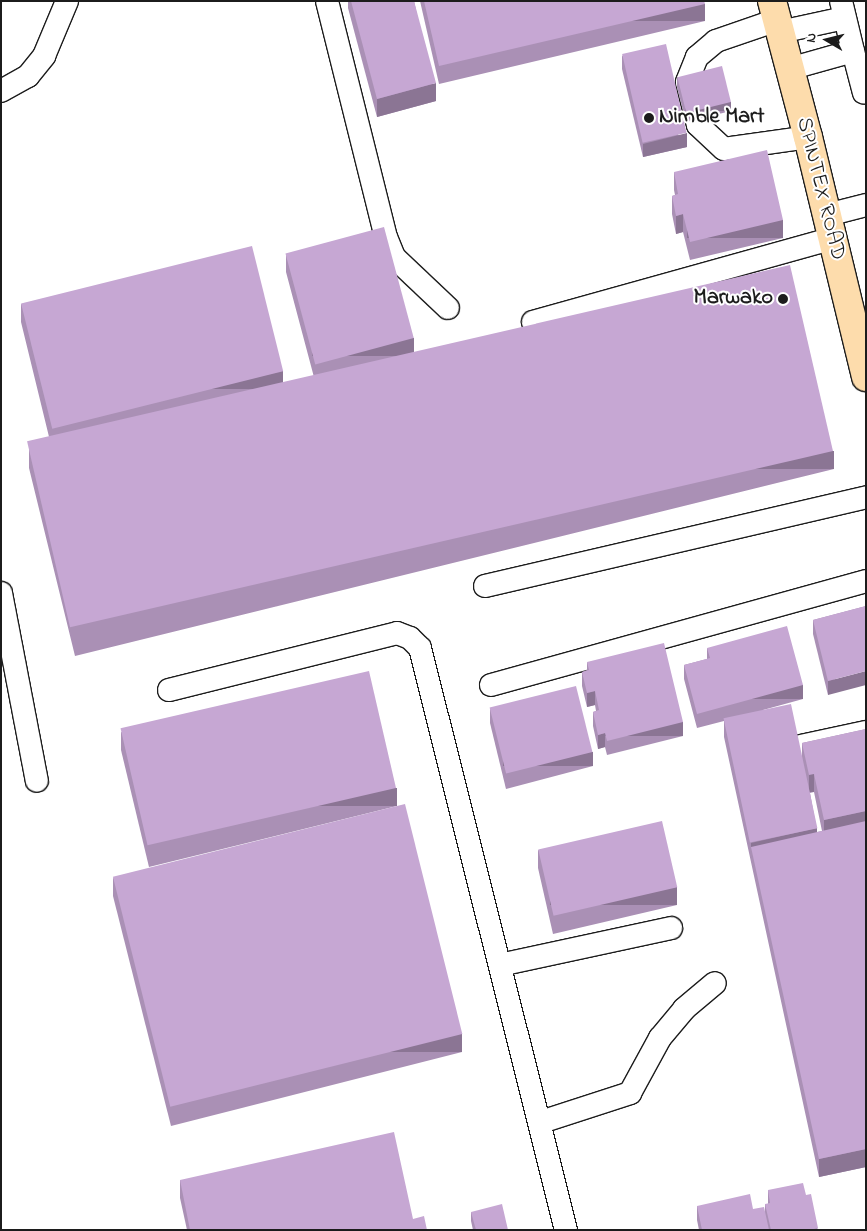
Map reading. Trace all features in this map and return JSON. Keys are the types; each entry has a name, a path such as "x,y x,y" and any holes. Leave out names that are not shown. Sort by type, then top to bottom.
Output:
{"main road":[{"name":"SPINTEX ROAD","path":"776,18 808,137 866,377"}],"lane":[{"path":"1,91 28,76 44,56 67,1"},
{"path":"327,1 386,237 394,257 448,308"},
{"path":"808,137 724,149 698,124 687,82 697,57 716,41 776,18 843,9 864,93"},
{"path":"789,69 853,50"},
{"path":"533,322 830,226 866,205"},
{"path":"485,586 866,497"},
{"path":"490,685 866,581"},
{"path":"1,593 37,781"},
{"path":"168,690 397,633 410,638 420,648 541,1122 566,1230"},
{"path":"801,746 866,732"},
{"path":"500,965 671,928"},
{"path":"541,1122 630,1093 660,1038 684,1009 715,983"}],"building":[{"path":"351,1 414,1 436,83 377,99"},
{"path":"424,1 704,1 705,4 439,66"},
{"path":"666,44 686,133 643,143 622,54"},
{"path":"722,66 731,102 686,113 677,77"},
{"path":"767,150 783,220 690,242 683,214 676,216 672,196 678,194 674,172"},
{"path":"384,227 414,338 315,364 285,253"},
{"path":"252,246 283,371 52,429 21,304"},
{"path":"790,265 833,451 70,627 27,441"},
{"path":"866,606 866,671 828,681 813,620"},
{"path":"787,626 803,685 697,714 684,665 710,658 707,648"},
{"path":"664,643 683,722 607,741 605,733 598,735 593,712 599,710 595,691 587,693 582,672 589,670 587,662"},
{"path":"369,671 396,788 148,845 121,728"},
{"path":"576,686 592,752 506,774 490,708"},
{"path":"791,704 817,828 750,843 724,718"},
{"path":"866,729 866,811 824,820 814,774 809,775 802,743"},
{"path":"405,804 462,1034 170,1107 113,877"},
{"path":"662,821 677,887 554,916 538,850"},
{"path":"866,821 866,1149 819,1159 751,847"},
{"path":"394,1132 413,1219 424,1216 427,1230 190,1230 180,1180"},
{"path":"803,1183 806,1195 811,1194 818,1228 810,1230 771,1230 765,1204 770,1203 768,1190"},
{"path":"750,1194 753,1209 764,1207 769,1230 702,1230 697,1206"},
{"path":"502,1204 508,1230 476,1230 471,1212"}],"place":[{"name":"Nimble Mart","path":"649,118"},
{"name":"Marwako","path":"783,299"}]}
